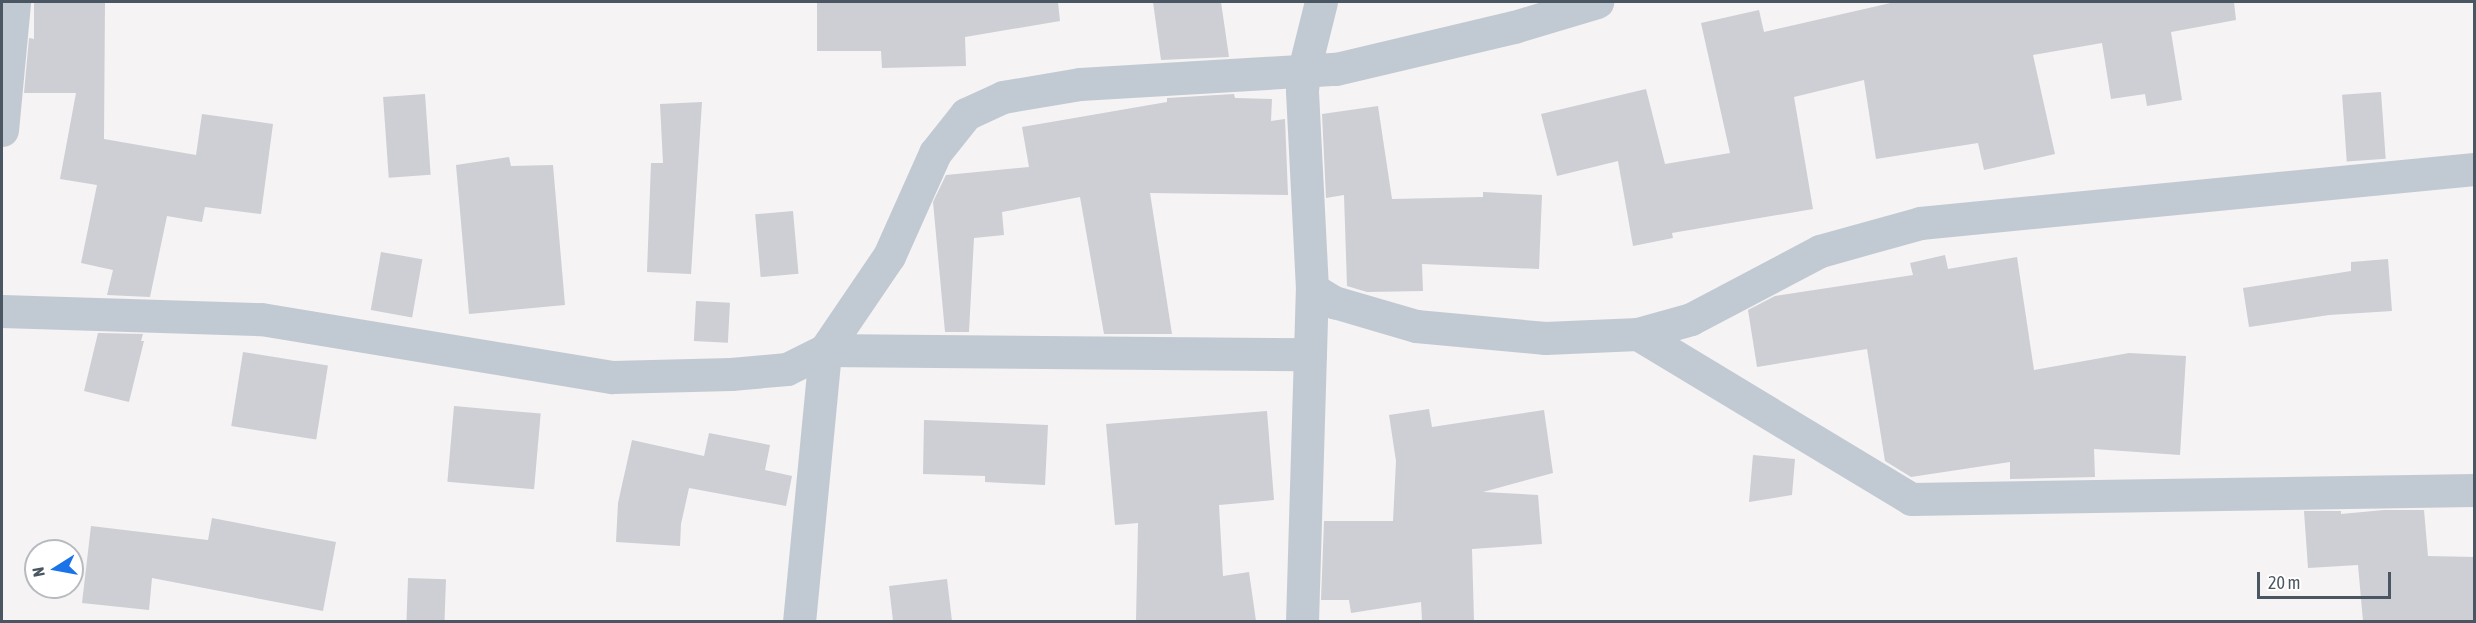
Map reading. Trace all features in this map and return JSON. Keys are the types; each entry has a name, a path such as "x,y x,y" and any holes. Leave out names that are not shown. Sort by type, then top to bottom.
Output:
{"street":[{"path":"2,130 14,2"},
{"path":"1302,621 1311,289 1304,70 1321,2"},
{"path":"800,621 825,350 889,256 935,153 966,114 1003,97 1080,84 1336,69 1514,27 1597,2"},
{"path":"1311,289 1334,302 1416,326 1545,338 1638,334 1691,319 1820,251 1920,223 2475,169"},
{"path":"2,311 261,319 612,377 731,374 788,369 825,350 1310,354"},
{"path":"1638,334 1911,499 2475,490"}],"building":[{"path":"34,2 105,2 104,139 196,155 202,114 273,124 261,214 205,207 202,222 167,216 150,297 107,295 113,270 81,263 97,185 60,179 76,93 24,93 29,38 34,39"},
{"path":"817,2 1058,2 1060,21 965,37 966,66 882,68 881,51 817,51"},
{"path":"1153,2 1221,2 1229,57 1161,60"},
{"path":"1895,2 2234,2 2236,20 2171,32 2182,100 2147,106 2145,94 2111,99 2102,43 2033,55 2055,154 1984,170 1978,143 1876,159 1864,80 1794,97 1813,209 1672,233 1673,238 1633,246 1618,161 1557,176 1541,114 1646,89 1665,164 1730,153 1701,23 1759,10 1764,32"},
{"path":"2381,92 2386,159 2347,162 2342,95"},
{"path":"425,94 431,175 389,178 383,97"},
{"path":"1234,94 1235,98 1272,99 1271,121 1285,119 1288,195 1150,193 1172,334 1104,334 1080,197 1002,212 1004,235 974,238 969,332 945,332 933,202 946,175 1029,167 1022,127 1167,102 1167,98"},
{"path":"702,102 691,274 647,272 651,163 663,163 660,104"},
{"path":"1378,106 1392,199 1483,197 1483,192 1542,195 1539,269 1422,264 1423,291 1367,292 1347,286 1344,195 1326,198 1322,114"},
{"path":"509,157 511,166 553,165 565,305 469,314 456,165"},
{"path":"793,211 798,274 761,277 755,214"},
{"path":"381,252 422,259 412,317 371,310"},
{"path":"1945,255 1948,269 2017,257 2034,370 2129,353 2186,356 2180,455 2094,449 2095,477 2010,479 2010,462 1911,477 1885,461 1867,349 1757,367 1748,310 1775,296 1913,275 1910,263"},
{"path":"2388,259 2392,311 2329,315 2249,327 2243,288 2351,271 2351,262"},
{"path":"696,301 730,303 728,343 694,341"},
{"path":"98,333 143,334 141,341 144,341 129,402 84,391"},
{"path":"243,352 328,365 316,440 231,426"},
{"path":"454,406 541,414 534,489 447,482"},
{"path":"1429,409 1432,427 1544,410 1553,473 1483,492 1538,495 1542,544 1472,549 1474,621 1422,621 1421,602 1351,613 1349,600 1321,600 1324,521 1393,521 1396,461 1389,415"},
{"path":"1267,411 1274,500 1219,505 1223,576 1249,572 1256,621 1136,621 1138,523 1115,525 1106,424"},
{"path":"924,420 1048,425 1045,485 985,482 985,476 923,474"},
{"path":"709,433 770,445 765,470 792,476 786,506 689,488 681,524 680,546 616,542 618,503 632,440 704,456"},
{"path":"1753,455 1795,459 1792,495 1749,502"},
{"path":"2384,510 2424,510 2428,556 2475,557 2475,621 2363,621 2358,565 2308,568 2304,511 2341,511 2341,514"},
{"path":"212,518 336,542 323,611 152,578 149,610 82,603 91,526 208,540"},
{"path":"408,578 446,579 444,622 406,621"},
{"path":"947,579 952,621 893,621 889,586"}]}
